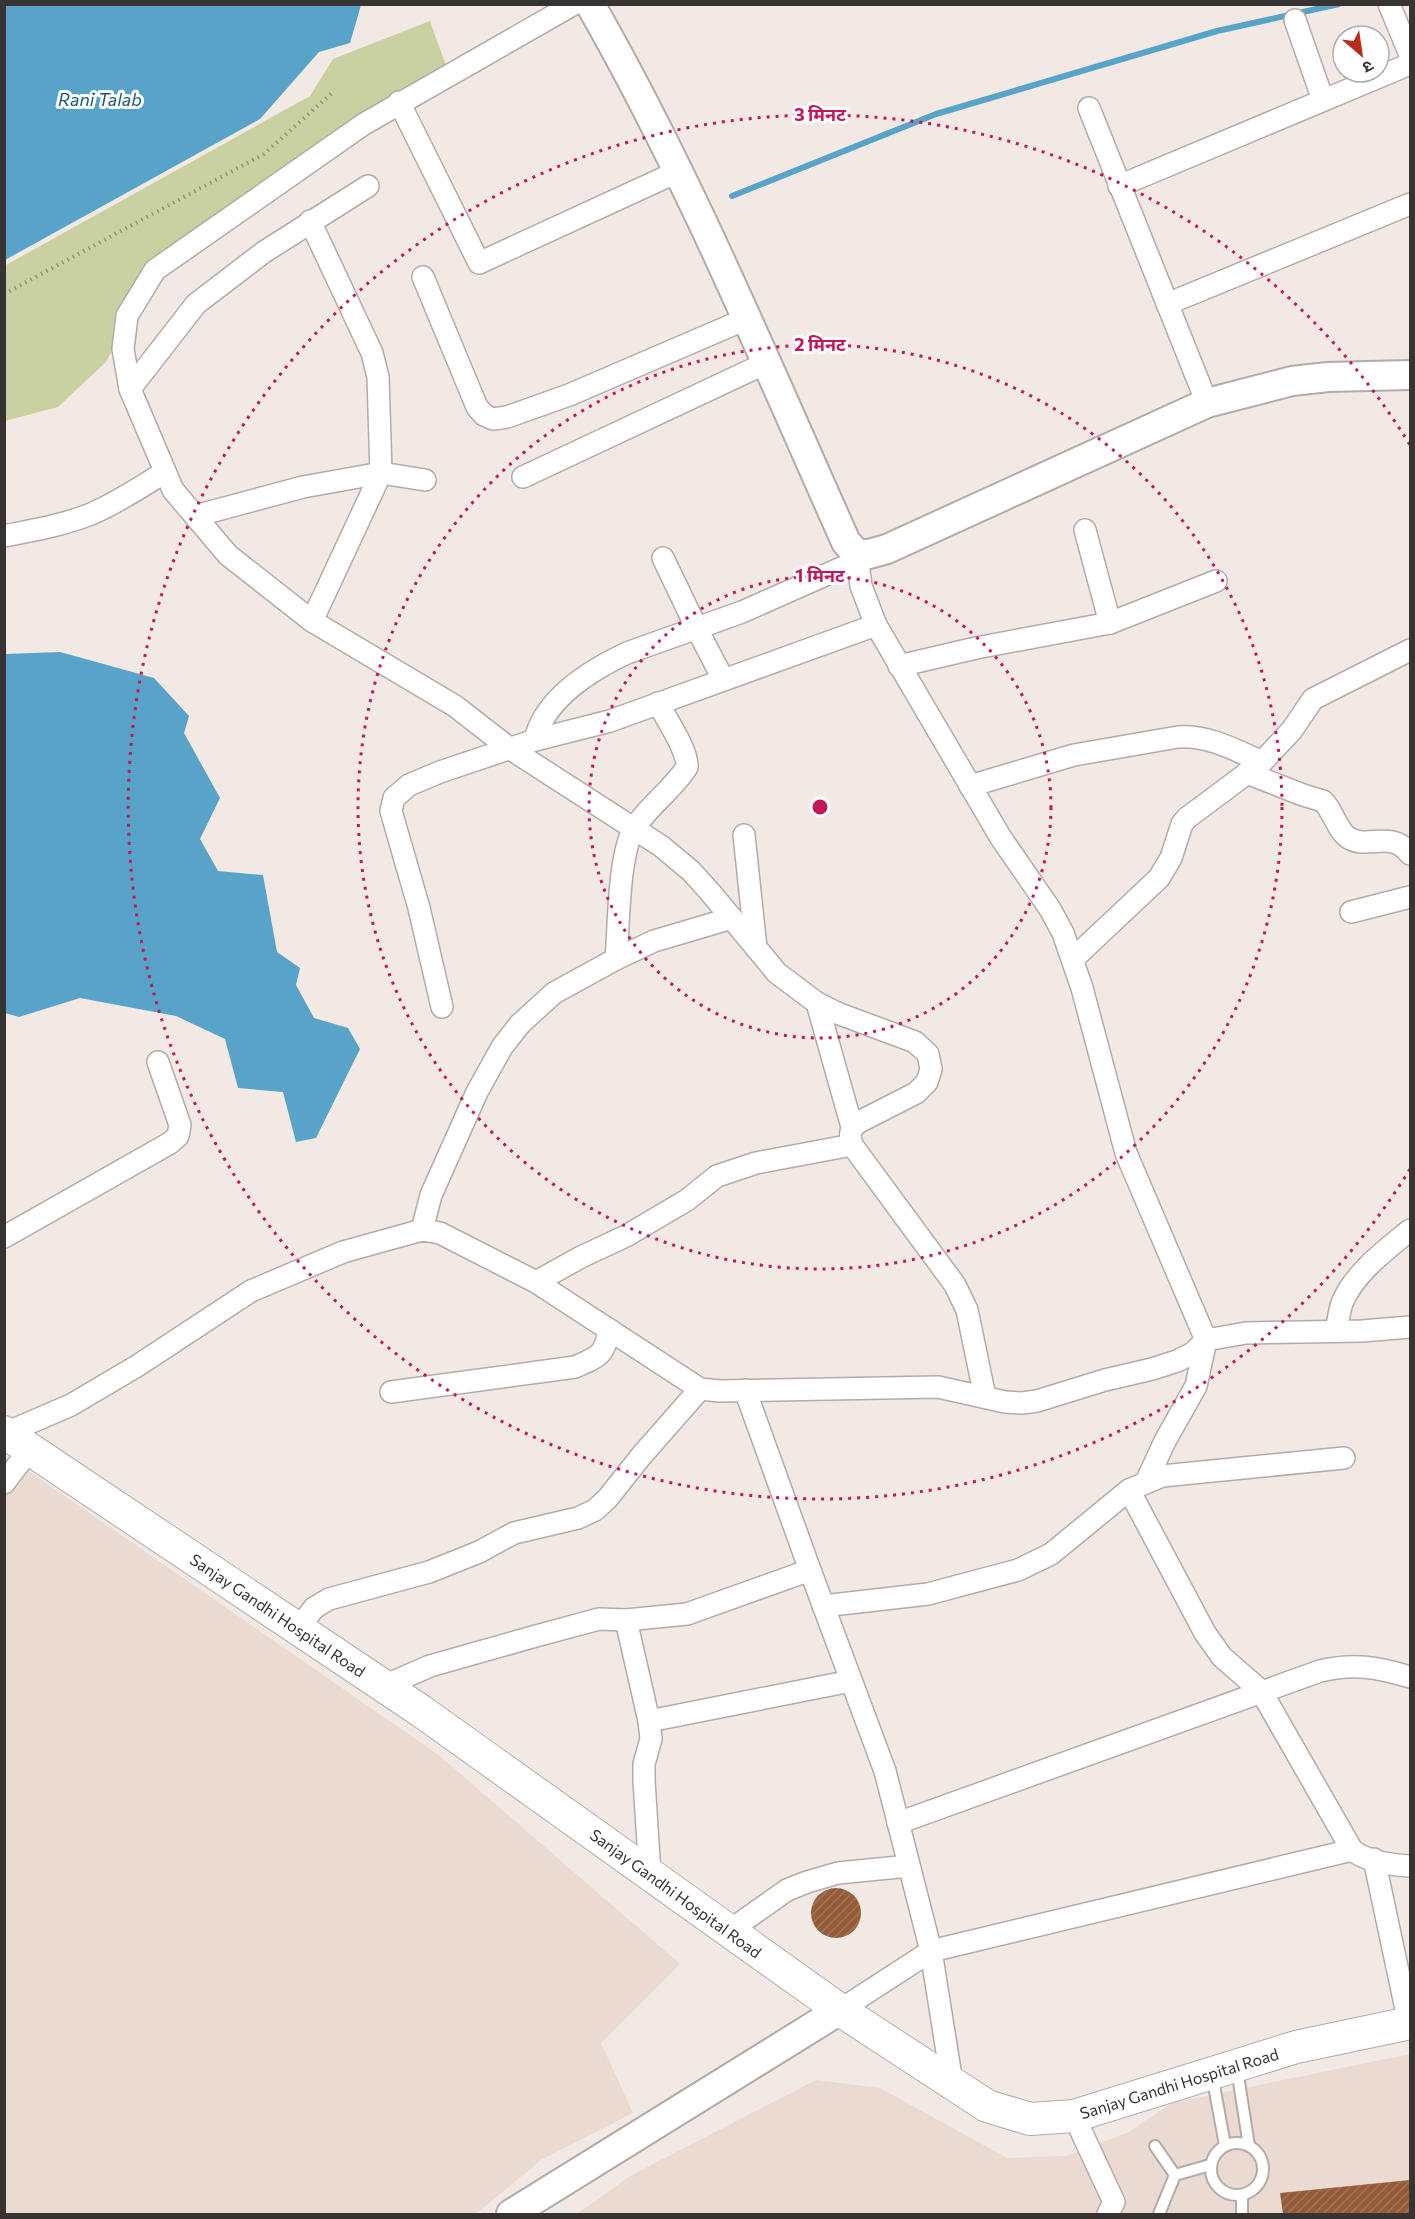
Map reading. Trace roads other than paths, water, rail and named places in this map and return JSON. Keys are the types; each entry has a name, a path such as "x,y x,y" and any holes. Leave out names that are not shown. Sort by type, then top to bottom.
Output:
{"main road":[{"path":"590,4 632,77 679,171 846,542 857,557 887,549 1207,403 1292,381 1328,377 1410,375"},
{"name":"Sanjay Gandhi Hospital Road","path":"11,1437 384,1686 840,2010 987,2106 1030,2119 1074,2116 1296,2047 1410,2023"},
{"path":"511,2214 840,2010"}],"street":[{"path":"536,1282 626,1236 687,1200 717,1176 852,1136 916,1093 927,1082 931,1069 928,1054 915,1042 837,1013 817,1003 777,973 691,872 661,846 635,827 509,748 455,706 312,621 228,555 173,490 130,389 123,350 127,316 155,270 364,124 574,4"},
{"path":"1389,4 1410,55"},
{"path":"1295,20 1323,99"},
{"path":"1119,186 1410,64"},
{"path":"399,102 479,263 679,171"},
{"path":"1089,108 1207,403"},
{"path":"130,389 196,304 264,252 368,186"},
{"path":"1167,304 1410,204"},
{"path":"310,222 372,353 378,377 381,473 312,621"},
{"path":"423,277 477,407 484,415 493,419 507,417 569,395 746,319"},
{"path":"523,477 766,363"},
{"path":"4,536 45,528 91,514 132,493 165,472"},
{"path":"195,516 303,487 381,473 425,480"},
{"path":"1085,530 1110,623"},
{"path":"535,740 545,713 556,700 593,672 627,653 742,612 857,557 861,586 876,625 1001,838 1050,909 1063,933 1097,1041 1125,1153 1206,1340 1196,1386 1138,1486"},
{"path":"663,558 723,679"},
{"path":"899,666 976,648 1110,623 1216,581"},
{"path":"442,1007 419,908 392,811 394,798 409,785 440,772 535,740 610,722 876,625"},
{"path":"1073,959 1159,878 1171,858 1182,824 1187,818 1255,767 1292,730 1313,699 1410,650"},
{"path":"616,959 622,864 635,827 687,767 683,751 658,703"},
{"path":"970,786 1074,755 1196,736 1210,740 1303,795 1323,801 1342,831 1352,839 1395,841 1405,846 1410,854"},
{"path":"744,835 756,948"},
{"path":"1351,912 1410,897"},
{"path":"422,1230 431,1196 477,1092 502,1047 520,1024 554,993 616,959 654,941 732,918"},
{"path":"817,1003 852,1136 955,1286 967,1310 986,1397"},
{"path":"4,1237 170,1143 178,1136 180,1125 158,1062"},
{"path":"4,1483 11,1437 137,1366 251,1291 343,1252 422,1230 440,1233 536,1282 700,1389 938,1387 1005,1402 1037,1401 1177,1361 1192,1353 1206,1340 1246,1333 1410,1327"},
{"path":"1336,1331 1341,1306 1347,1292 1380,1255 1410,1230"},
{"path":"391,1392 575,1367 595,1358 605,1349 610,1330"},
{"path":"298,1629 314,1608 329,1599 429,1572 479,1552 514,1533 578,1518 595,1510 608,1500 642,1455 700,1389"},
{"path":"745,1390 885,1771 931,1951 952,2083"},
{"path":"823,1606 928,1594 1018,1570 1051,1554 1138,1486 1162,1476 1344,1458"},
{"path":"1138,1486 1205,1633 1222,1657 1261,1691 1352,1850 1359,1855 1394,1865 1410,1866"},
{"path":"384,1686 430,1666 599,1619 626,1620 687,1614 810,1570"},
{"path":"626,1620 651,1739 644,1764 650,1874"},
{"path":"898,1823 1320,1671 1345,1665 1369,1666 1410,1677"},
{"path":"649,1721 851,1681"},
{"path":"840,2010 931,1951 1352,1850"},
{"path":"1374,1859 1410,2023"},
{"path":"729,1931 787,1890 807,1882 838,1873 909,1866"},
{"path":"1074,2116 1114,2202 1108,2214"}],"lane":[{"path":"1225,2069 1225,2145"},
{"path":"1225,2069 1249,2145 1261,2159 1263,2168 1258,2185 1242,2195 1234,2195 1219,2188 1210,2174 1213,2157 1225,2145 1233,2143 1249,2145"},
{"path":"1155,2146 1175,2175"},
{"path":"1175,2175 1210,2165"},
{"path":"1160,2214 1175,2175"},
{"path":"1242,2195 1242,2214"}],"water":[{"name":"Rani Talab","path":"5,4 361,5 350,43 319,52 260,119 5,260"},
{"path":"60,652 154,678 189,716 184,733 220,798 200,839 218,871 263,875 277,952 300,968 296,985 314,1018 348,1028 360,1049 316,1138 296,1142 283,1092 238,1088 225,1039 176,1016 80,998 19,1017 5,1013 5,654"}],"waterway":[{"path":"732,196 936,114 1217,31 1339,4"}]}
